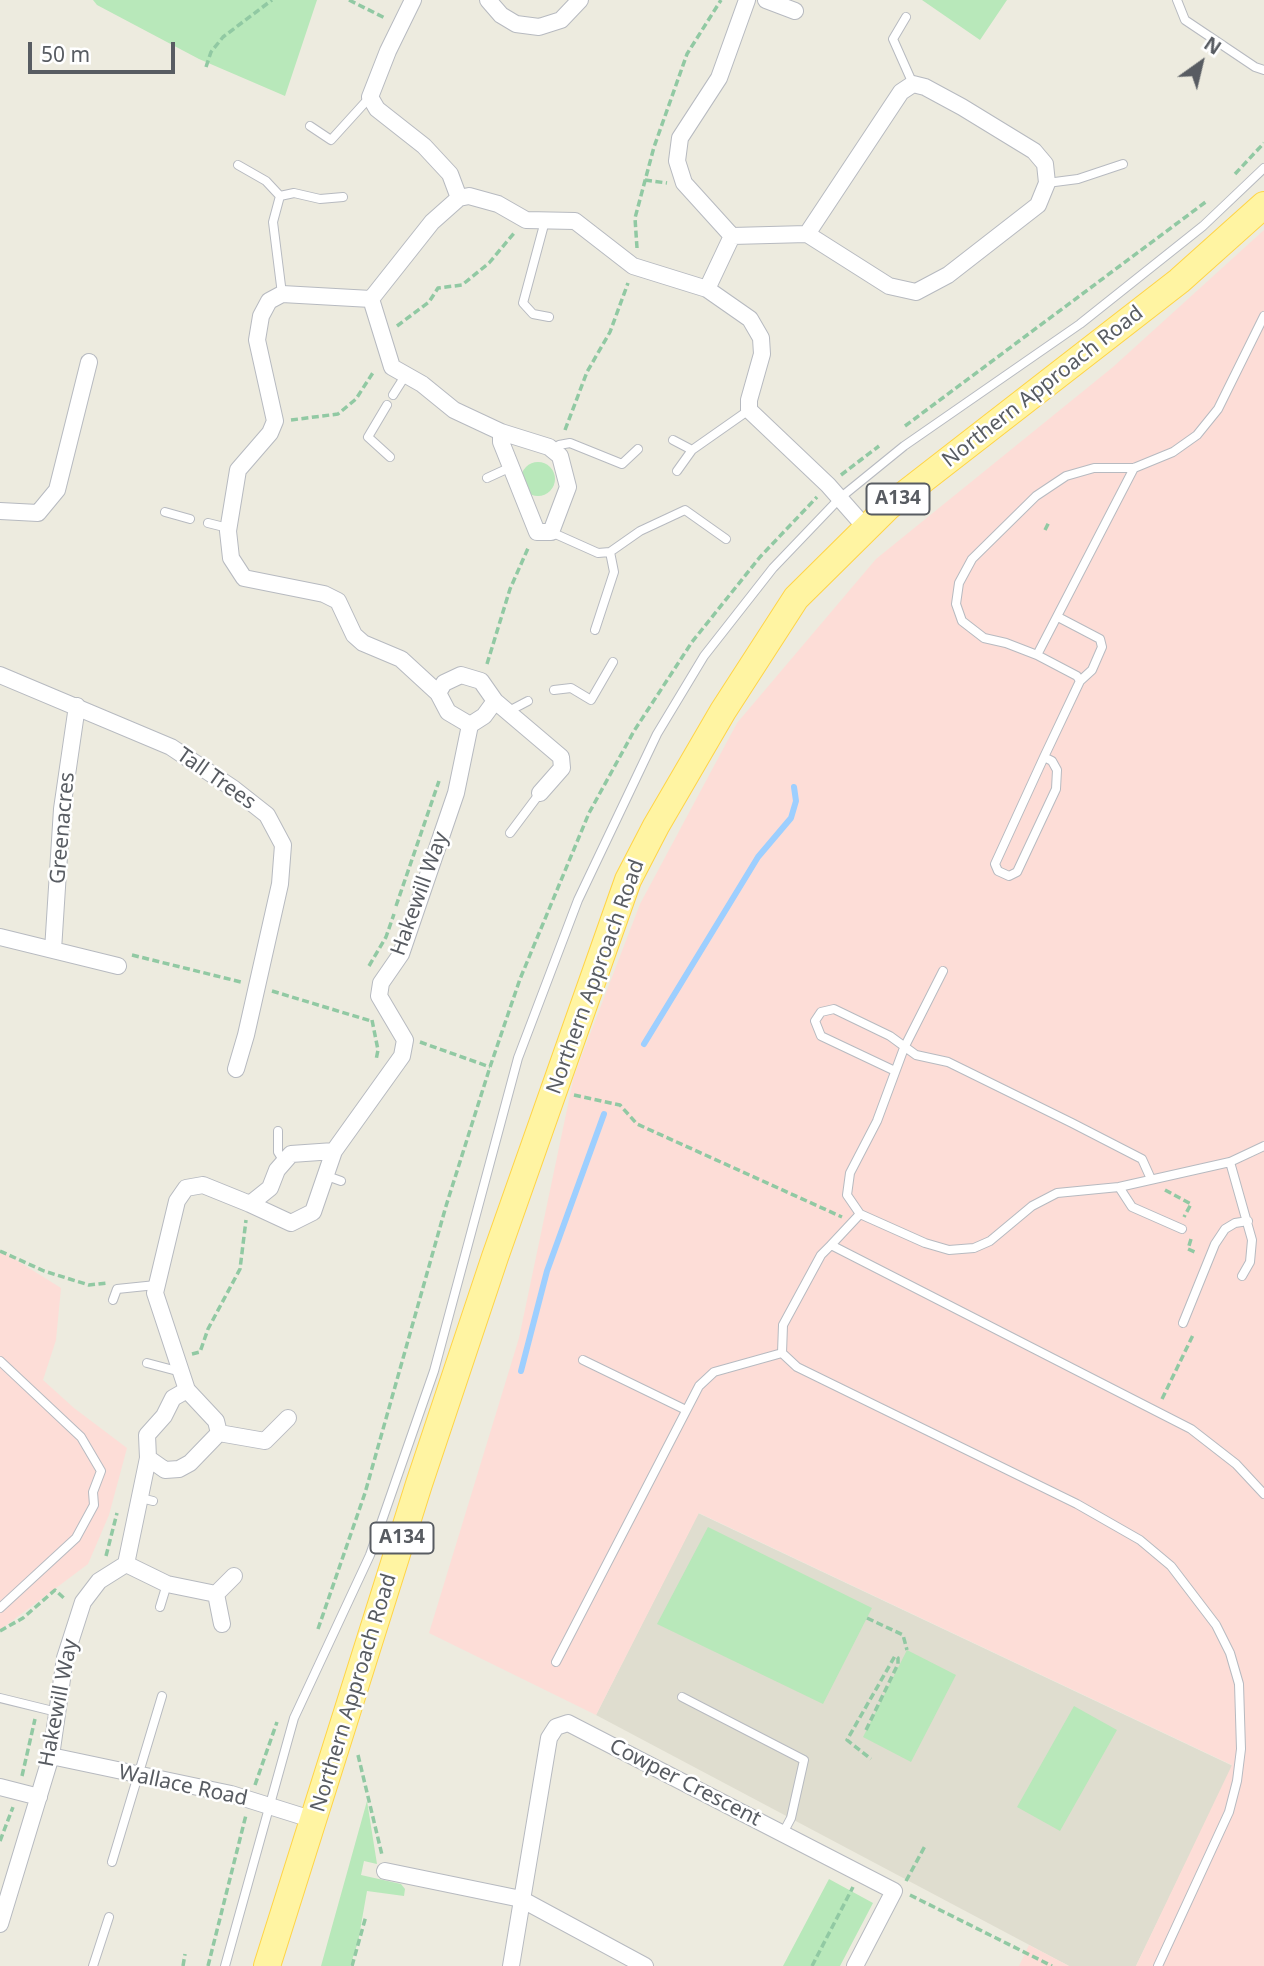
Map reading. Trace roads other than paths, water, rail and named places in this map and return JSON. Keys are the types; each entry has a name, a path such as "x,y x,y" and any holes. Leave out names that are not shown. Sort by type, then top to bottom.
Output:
{"main road":[{"name":"Northern Approach Road","path":"267,1966 431,1446 628,880 723,711 796,598 865,527 1179,281 1264,205"}],"street":[{"path":"413,0 370,97 377,109 424,146 450,174 460,198"},
{"path":"488,0 501,15 516,24 539,27 561,20 580,0"},
{"path":"747,0 719,78 680,138 677,161 684,183 732,236 807,234 889,286 916,292 948,275 1038,205 1047,183 1045,164 1034,151 962,107 925,86 913,84 901,92 807,234"},
{"path":"766,0 795,11"},
{"path":"371,299 432,222 460,198 469,196 498,204 526,220 575,222 633,266 707,289 750,319 761,338 762,354 749,400 749,410 828,485 865,527"},
{"path":"707,289 732,236"},
{"path":"371,299 282,294 269,301 261,316 257,340 275,421 270,432 238,470 228,528 231,558 244,578 324,594 338,601 354,635 363,643 401,659 438,693 448,712 470,725 501,706"},
{"path":"371,299 392,367 422,384 454,410 501,432 558,448 568,486 551,532 537,532 500,442 501,432"},
{"path":"0,511 38,513 57,490 89,362"},
{"name":"Tall Trees","path":"0,675 171,747 234,789 267,815 283,845 280,884 236,1069"},
{"path":"438,693 444,683 461,675 481,681 501,706 561,757 562,768 540,793"},
{"name":"Greenacres","path":"53,950 62,809 77,706"},
{"name":"Hakewill Way","path":"187,1390 181,1365 155,1293 177,1201 186,1188 203,1185 291,1223 313,1212 334,1178 334,1151 402,1056 405,1040 379,996 381,983 401,954 456,793 470,725"},
{"path":"0,937 118,966"},
{"path":"249,1204 270,1188 283,1160 291,1154 334,1151"},
{"path":"216,1594 167,1584 126,1564 147,1500 147,1435 164,1416 173,1398 187,1390 216,1421 219,1433"},
{"path":"219,1433 265,1441 288,1419"},
{"path":"148,1458 165,1470 179,1469 190,1463 219,1433"},
{"name":"Hakewill Way","path":"0,1924 51,1756 65,1658 82,1602 99,1581 126,1564"},
{"path":"216,1594 234,1576"},
{"path":"216,1594 222,1624"},
{"name":"Cowper Crescent","path":"521,1899 549,1738 556,1727 568,1723 894,1891 855,1966"},
{"name":"Wallace Road","path":"51,1756 250,1800 314,1820"},
{"path":"0,1787 39,1797"},
{"path":"385,1871 521,1899 645,1966"},
{"path":"511,1966 521,1899"}],"lane":[{"path":"1177,0 1185,20 1255,67 1264,70"},
{"path":"906,17 893,39 913,84"},
{"path":"310,126 331,141 370,97"},
{"path":"1047,183 1078,179 1123,164"},
{"path":"238,165 266,181 280,196"},
{"path":"225,1966 294,1718 370,1555 434,1371 518,1058 578,900 657,734 704,656 774,568 840,498 904,446 1080,324 1203,226 1264,168"},
{"path":"280,196 294,193 320,199 343,197"},
{"path":"280,196 273,222 282,294"},
{"path":"545,221 523,303 533,314 549,317"},
{"path":"1080,681 1077,676 1037,655 984,638 962,621 956,604 959,583 972,559 1036,496 1066,476 1094,468 1134,468 1173,452 1197,435 1218,410 1264,316"},
{"path":"393,395 405,376"},
{"path":"387,405 368,437 390,457"},
{"path":"677,471 692,450 749,410"},
{"path":"673,440 692,450"},
{"path":"558,448 570,443 622,464 638,449"},
{"path":"487,478 511,467"},
{"path":"1037,655 1134,468"},
{"path":"551,532 598,553 610,552 640,531 685,509 726,540"},
{"path":"165,512 190,519"},
{"path":"208,523 228,528"},
{"path":"595,630 614,572 610,552"},
{"path":"1044,757 1052,761 1057,770 1056,789 1017,873 1009,876 998,871 995,864 1044,757 1080,681 1092,670 1102,647 1100,639 1058,617"},
{"path":"554,690 571,688 591,700 613,662"},
{"path":"501,706 527,701"},
{"path":"510,832 540,793"},
{"path":"943,971 904,1048 877,1121 850,1173 847,1186 850,1203 860,1214 925,1243 949,1250 974,1248 990,1241 1046,1197 1058,1193 1119,1187 1230,1162 1264,1146"},
{"path":"895,1072 821,1036 815,1021 821,1012 834,1009 890,1036 904,1048 948,1062 1142,1159 1151,1179"},
{"path":"278,1131 278,1153 283,1160"},
{"path":"1230,1162 1252,1240 1250,1262 1242,1276"},
{"path":"1119,1187 1132,1207 1182,1229"},
{"path":"860,1214 821,1255 783,1325 782,1353 797,1367 1077,1504 1140,1540 1171,1566 1216,1625 1230,1653 1239,1684 1241,1749 1237,1781 1228,1812 1158,1966"},
{"path":"1183,1323 1215,1244 1225,1229 1235,1223 1248,1221"},
{"path":"831,1245 1191,1429 1236,1464 1264,1494"},
{"path":"113,1300 117,1289 156,1285"},
{"path":"556,1662 699,1386 714,1372 782,1353"},
{"path":"583,1360 686,1410"},
{"path":"0,1362 81,1437 101,1471 93,1492 94,1505 69,1548 0,1608"},
{"path":"147,1363 181,1365"},
{"path":"160,1607 167,1584"},
{"path":"112,1862 162,1696"},
{"path":"682,1697 804,1760 791,1818 783,1833"},
{"path":"0,1698 57,1712"},
{"path":"93,1966 109,1917"}],"waterway":[{"path":"644,1044 758,857 791,818 796,801 794,787"},
{"path":"521,1371 547,1271 604,1114"}]}
